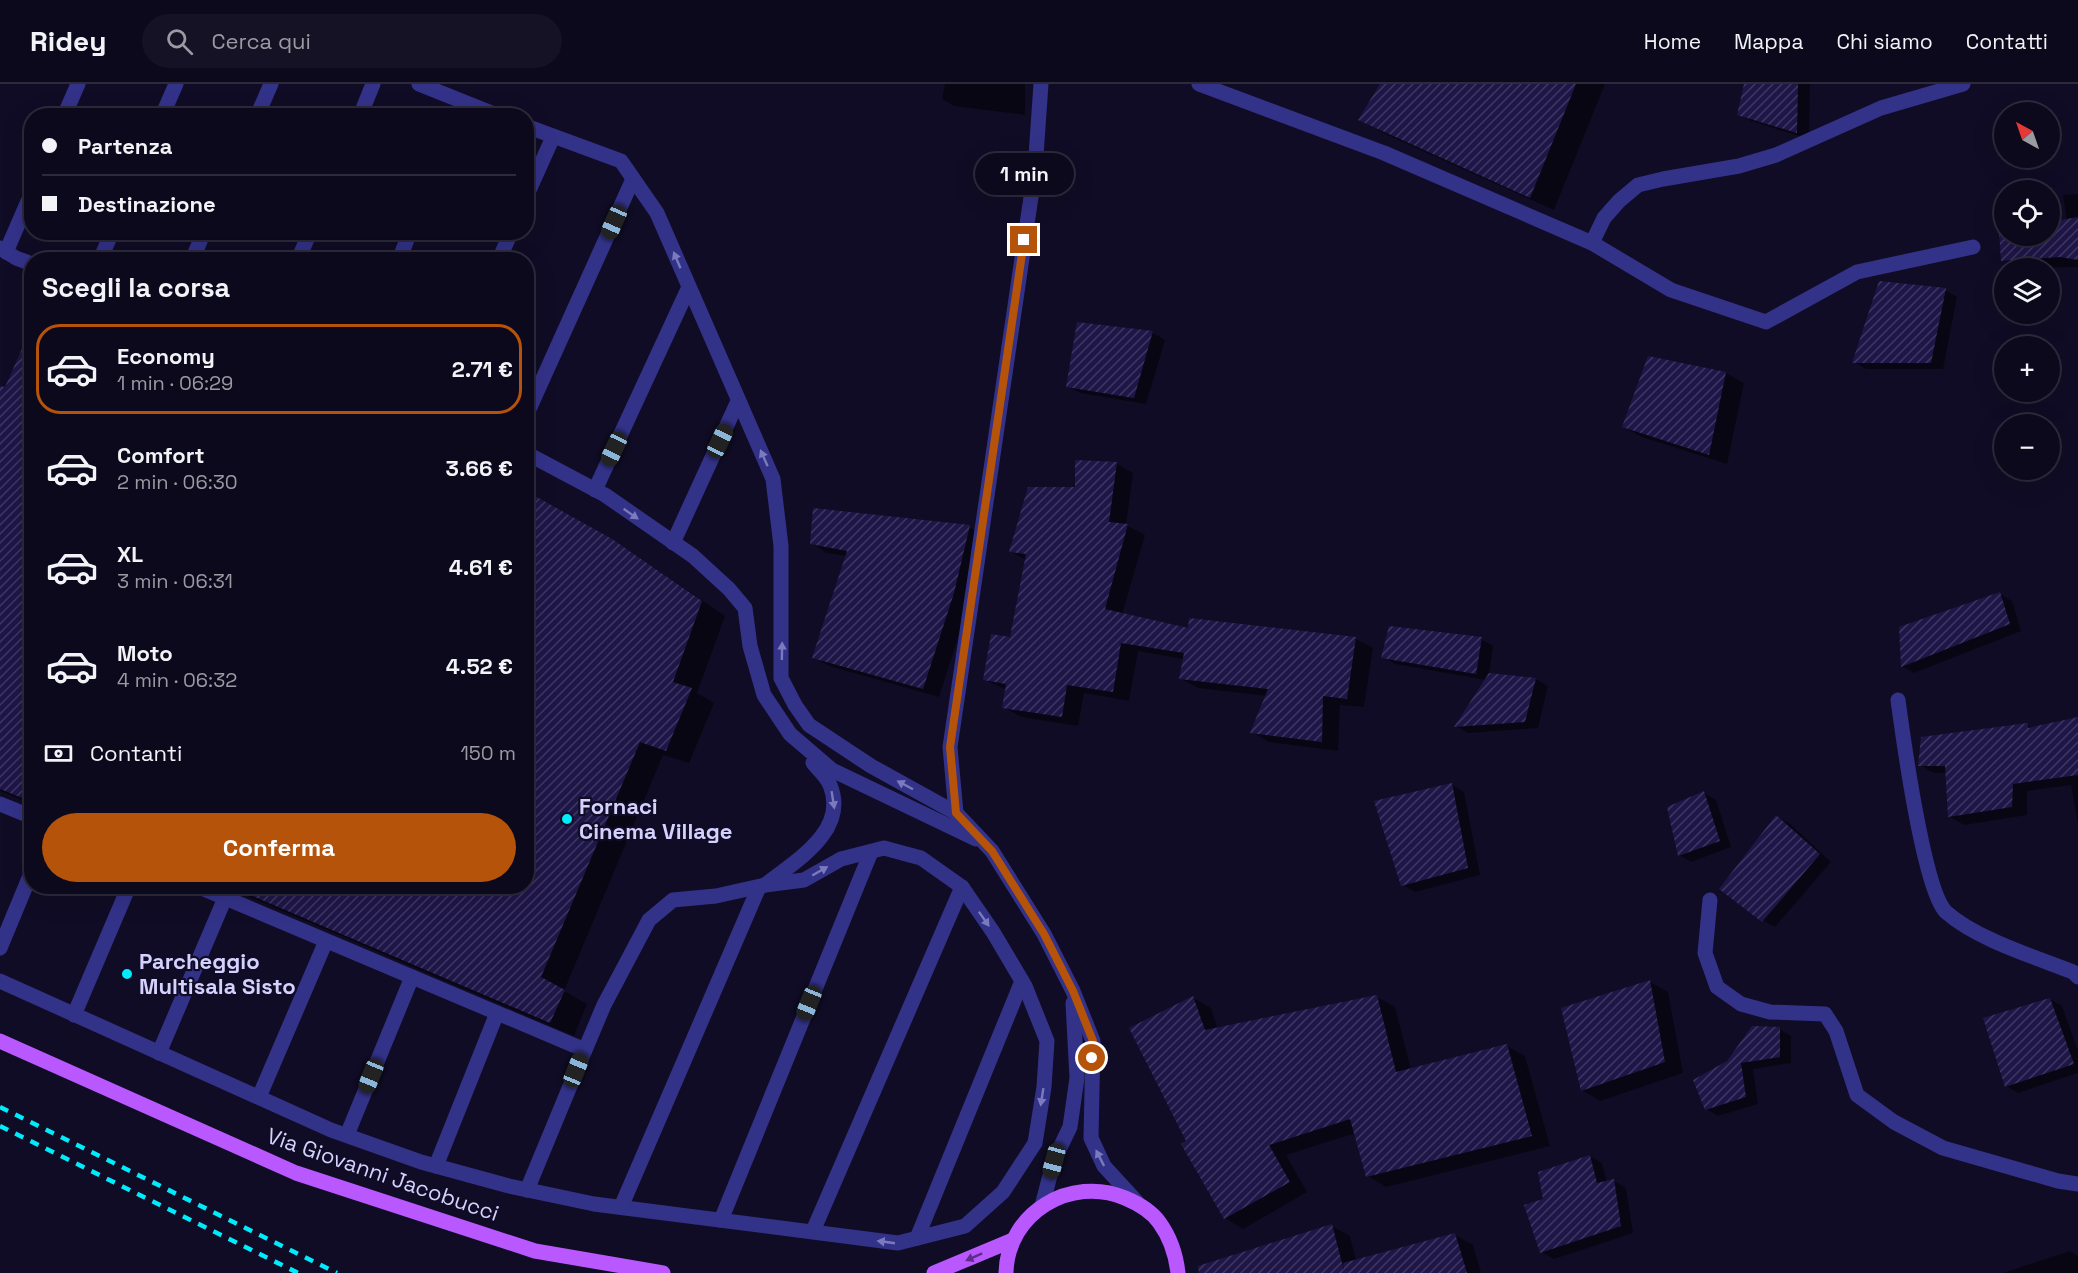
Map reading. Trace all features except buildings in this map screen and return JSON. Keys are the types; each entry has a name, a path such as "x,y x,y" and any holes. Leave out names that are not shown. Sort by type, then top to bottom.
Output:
{"main road":[{"name":"Via Giovanni Jacobucci","path":"0,1041 297,1173 535,1251 663,1273"},
{"path":"1006,1273 1006,1263 1013,1240 1025,1221 1042,1206 1065,1194 1089,1190 1114,1193 1137,1203 1158,1220 1172,1244 1178,1273"},
{"path":"934,1273 1013,1240"}],"street":[{"path":"68,108 78,84"},
{"path":"166,108 176,84"},
{"path":"260,108 271,84"},
{"path":"363,108 373,84"},
{"path":"419,84 461,108"},
{"path":"956,813 950,747 1035,170 1041,84"},
{"path":"1199,84 1384,153 1592,243 1671,290 1766,322 1857,272 1973,247"},
{"path":"1592,243 1604,218 1638,185 1739,166 1776,155 1881,108 1963,84"},
{"path":"534,129 621,161 657,213 773,478 782,546 781,678 809,725 871,766 956,813 992,851 1044,934 1073,991 1093,1041 1091,1138 1104,1166 1137,1203"},
{"path":"534,179 553,137"},
{"path":"534,398 633,179"},
{"path":"24,208 3,250 24,260"},
{"path":"595,490 689,287"},
{"path":"674,543 738,401"},
{"path":"534,457 595,490 674,543 693,556 729,589 745,608 750,646 764,695 790,734 830,784 835,812 821,840 762,886 621,1208"},
{"path":"1898,700 1911,783 1932,886 1944,910 1978,933 2073,972 2078,977"},
{"path":"790,734 832,770 985,843"},
{"path":"0,804 24,814"},
{"path":"0,981 347,1135 436,1166 527,1190 621,1208 898,1243 965,1226 1003,1192 1035,1143 1044,1087 1047,1041 1022,981 993,932 962,887 921,858 884,848 841,859 804,880 716,896 673,900 649,920 604,1005 527,1190"},
{"path":"721,1220 871,852"},
{"path":"813,1232 962,887"},
{"path":"0,948 24,890"},
{"path":"75,1015 126,894"},
{"path":"216,894 585,1050"},
{"path":"159,1053 225,898"},
{"path":"1710,900 1705,952 1717,987 1741,1004 1770,1012 1825,1014 1836,1031 1857,1095 1894,1122 1943,1148 2058,1181 2078,1184"},
{"path":"259,1097 326,940"},
{"path":"347,1135 412,977"},
{"path":"917,1238 1022,981"},
{"path":"1042,1206 1054,1161 1070,1127 1073,1108 1077,1078 1073,991"},
{"path":"436,1166 497,1013"}],"railway":[{"path":"0,1107 337,1273"},
{"path":"0,1126 298,1273"}],"place":[{"name":"Fornaci Cinema Village","path":"567,819"},
{"name":"Parcheggio Multisala Sisto","path":"127,974"}],"route":[{"path":"1024,240 950,747 956,813 992,851 1044,934 1073,991 1093,1041 1092,1058"}]}
